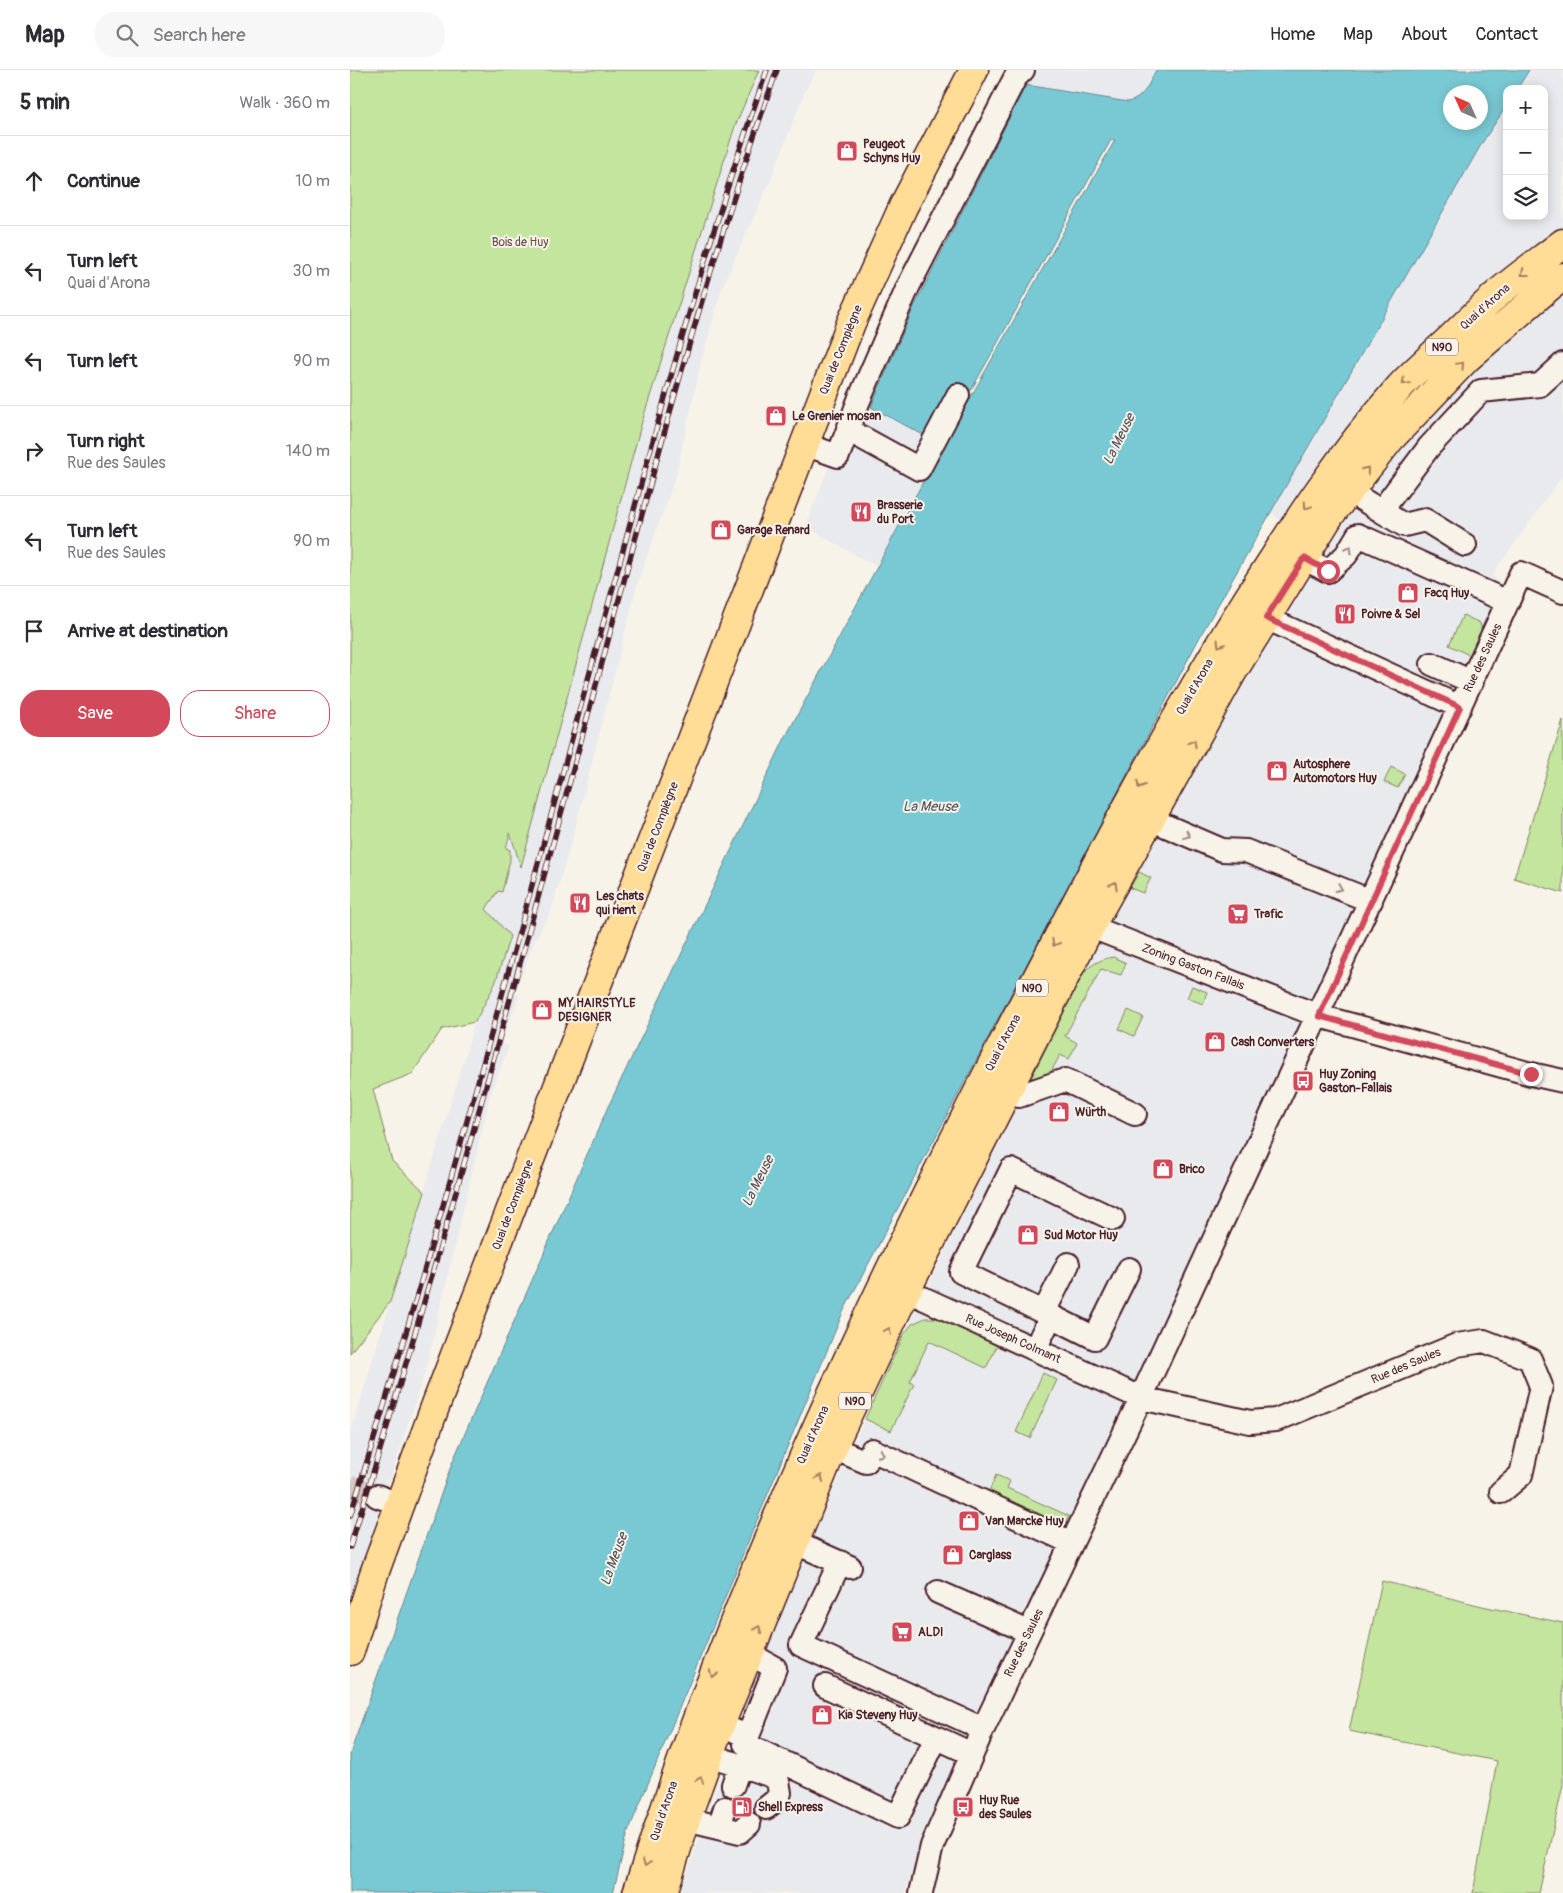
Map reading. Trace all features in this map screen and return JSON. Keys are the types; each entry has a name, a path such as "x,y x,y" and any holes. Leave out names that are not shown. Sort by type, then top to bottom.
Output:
{"main road":[{"name":"Quai de Compiègne","path":"350,1651 388,1500 851,323 903,207 974,70"},
{"name":"Quai d'Arona","path":"636,1893 673,1831 709,1755 720,1725 737,1649 782,1537 822,1443 896,1286 984,1078 1079,922 1138,814 1220,643 1292,552 1400,386 1498,294 1563,243"},
{"name":"Quai d'Arona","path":"1338,484 1391,438 1466,359 1550,286 1563,277"},
{"name":"Quai d'Arona","path":"1138,814 1266,618 1292,552"},
{"name":"Quai d'Arona","path":"896,1286 1008,1091 1079,922"},
{"name":"Quai d'Arona","path":"662,1893 673,1831 700,1706 737,1649"}],"street":[{"path":"804,444 838,456 908,288 1015,78 1023,70"},
{"path":"1381,511 1429,447 1481,391 1540,386 1563,364"},
{"path":"848,430 919,469 958,395"},
{"path":"1338,484 1404,525 1426,520 1465,546"},
{"path":"1292,552 1328,571 1346,555 1358,535 1508,602"},
{"name":"Rue des Saules","path":"922,1893 932,1846 983,1729 1141,1398 1319,1016 1521,573 1563,592"},
{"path":"1266,618 1460,707"},
{"path":"1432,664 1472,682"},
{"path":"1138,814 1222,850 1246,852 1371,901"},
{"name":"Zoning Gaston Fallais","path":"1079,922 1319,1016"},
{"path":"1319,1016 1563,1081"},
{"path":"984,1078 1019,1096 1065,1080 1135,1114"},
{"path":"1113,1219 1010,1170 960,1272 1095,1338 1129,1269"},
{"path":"1035,1349 1068,1264"},
{"name":"Rue Joseph Colmant","path":"896,1286 1141,1398"},
{"name":"Rue des Saules","path":"1141,1398 1250,1422 1276,1420 1457,1344 1484,1341 1530,1359 1542,1386 1521,1476 1501,1492"},
{"path":"822,1443 866,1462 872,1450 1072,1543"},
{"path":"782,1537 845,1565 801,1645 983,1729"},
{"path":"938,1592 1029,1632"},
{"path":"737,1649 775,1668 745,1744 898,1817 936,1738"},
{"path":"825,1686 972,1754"},
{"path":"720,1725 748,1736"},
{"path":"709,1755 736,1775 772,1776 778,1781 780,1793 776,1800 766,1808"},
{"path":"673,1831 722,1817 740,1832 749,1824"}],"shaded area":[{"path":"759,70 816,70 806,89 771,179 723,285 701,362 676,476 638,582 573,836 551,911 535,939 515,993 520,995 501,1043 509,1046 490,1096 426,1369 350,1603 350,1435 475,1022 495,984 486,910 498,891 501,892 510,832 521,866 641,425 735,126"},
{"path":"1014,70 1156,70 1138,99 1128,102 1026,85 914,307 872,407 943,446 877,567 806,527 807,522 856,398"},
{"path":"1529,70 1563,70 1563,229 1537,246 1282,521 1271,513 1482,143 1503,111 1503,220 1548,220 1548,85 1520,85"},
{"path":"1563,292 1563,475 1493,574 1501,592 925,1837 905,1893 680,1893 756,1674 865,1419 911,1320 1095,949 1166,820 1273,634 1327,548 1371,484 1407,439 1483,359"}],"green space":[{"name":"Bois de Huy","path":"350,70 759,70 735,126 641,425 521,867 510,833 506,848 510,850 510,860 502,892 498,891 486,909 510,936 495,984 475,1022 442,1029 412,1074 373,1089 392,1161 425,1192 390,1302 350,1353"},
{"path":"1463,615 1480,623 1482,631 1471,656 1449,645"},
{"path":"1563,720 1563,893 1514,878"},
{"path":"1391,767 1405,774 1398,788 1384,782"},
{"path":"1139,872 1151,878 1143,893 1130,888"},
{"path":"1113,957 1126,963 1121,975 1101,969 1065,1036 1077,1043 1069,1059 1060,1055 1049,1076 1031,1078 1084,972 1097,962"},
{"path":"1192,986 1207,992 1203,1004 1187,998"},
{"path":"1128,1010 1143,1017 1134,1036 1119,1029"},
{"path":"925,1318 941,1318 998,1344 986,1368 929,1341 910,1382 914,1384 891,1431 865,1419 904,1334 912,1324"},
{"path":"1043,1373 1057,1380 1030,1438 1016,1432"},
{"path":"996,1475 1010,1481 1007,1488 1069,1516 1063,1531 987,1496"},
{"path":"1382,1581 1482,1606 1563,1623 1563,1785 1539,1893 1473,1893 1497,1761 1349,1731"}],"water":[{"name":"La Meuse","path":"1156,70 1529,70 1520,85 1503,85 1503,111 1482,143 1203,631 843,1312 628,1832 613,1893 350,1893 350,1754 452,1463 607,1109 785,738 913,500 1115,140 1111,140 960,410 927,437 871,407 914,307 1026,85 1128,102 1138,98"}],"tunnel":[{"path":"350,1486 377,1496"}],"railway":[{"path":"350,1516 414,1306 474,1096 673,370 718,219 767,70"},
{"path":"350,1547 383,1442 475,1124 678,383 725,226 777,70"}],"place":[{"name":"Peugeot Schyns Huy","path":"847,151"},
{"name":"Le Grenier mosan","path":"776,416"},
{"name":"Brasserie du Port","path":"861,512"},
{"name":"Garage Renard","path":"721,530"},
{"name":"Facq Huy","path":"1408,593"},
{"name":"Poivre & Sel","path":"1345,614"},
{"name":"Autosphere Automotors Huy","path":"1277,771"},
{"name":"Les chats qui rient","path":"580,903"},
{"name":"Trafic","path":"1238,914"},
{"name":"MY HAIRSTYLE DESIGNER","path":"542,1010"},
{"name":"Cash Converters","path":"1215,1042"},
{"name":"Huy Zoning Gaston-Fallais","path":"1303,1081"},
{"name":"Würth","path":"1059,1112"},
{"name":"Brico","path":"1163,1169"},
{"name":"Sud Motor Huy","path":"1028,1235"},
{"name":"Van Marcke Huy","path":"969,1521"},
{"name":"Carglass","path":"953,1555"},
{"name":"ALDI","path":"902,1632"},
{"name":"Kia Steveny Huy","path":"822,1715"},
{"name":"Shell Express","path":"742,1807"},
{"name":"Huy Rue des Saules","path":"963,1807"}],"route":[{"path":"1328,571 1304,558 1266,618 1460,707 1319,1016 1531,1074"}]}
